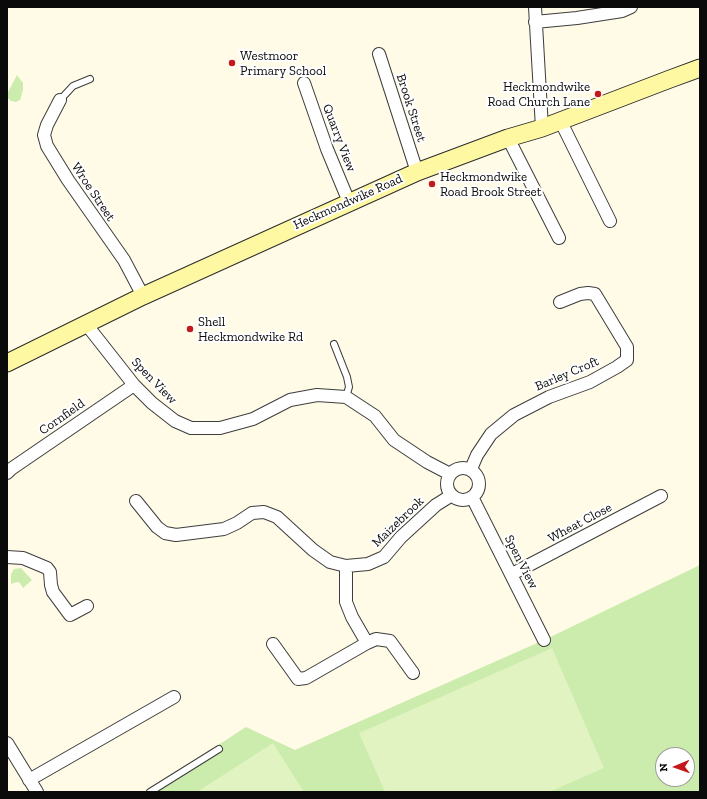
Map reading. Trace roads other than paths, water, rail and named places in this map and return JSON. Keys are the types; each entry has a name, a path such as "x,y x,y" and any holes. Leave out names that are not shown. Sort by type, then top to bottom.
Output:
{"main road":[{"name":"Heckmondwike Road","path":"9,358 417,172 508,138 542,128 700,68"}],"street":[{"path":"535,7 542,128"},
{"path":"535,22 577,18 622,11 631,7"},
{"name":"Brook Street","path":"379,54 417,172"},
{"name":"Quarry View","path":"304,83 327,149 349,202"},
{"name":"Wroe Street","path":"60,100 47,125 44,135 47,146 68,180 124,260 143,296"},
{"path":"560,120 610,221"},
{"path":"508,138 559,238"},
{"name":"Barley Croft","path":"471,470 477,455 491,434 514,415 548,397 590,382 627,360 627,347 595,294 580,294 560,302"},
{"name":"Spen View","path":"86,324 134,384 152,402 175,421 191,428 220,428 246,421 253,419 290,400 317,395 346,397 375,416 394,440 427,462 450,474"},
{"name":"Cornfield","path":"7,473 134,384"},
{"path":"467,468 475,473 480,483 476,494 472,497 461,500 456,499 452,495 447,485 450,474 457,469 467,468"},
{"name":"Maizebrook","path":"136,501 156,527 165,533 176,535 224,529 252,513 264,512 277,517 313,550 330,562 346,566 368,564 384,557 401,537 436,505 452,495"},
{"name":"Wheat Close","path":"512,574 661,496"},
{"name":"Spen View","path":"472,497 544,640"},
{"path":"7,557 23,558 47,568 50,572 53,592 70,615 87,606"},
{"path":"346,566 346,602 352,617 367,643"},
{"path":"273,644 298,679 306,678 376,639 390,641 413,674"},
{"path":"29,780 174,697"},
{"path":"7,743 36,792"}],"lane":[{"path":"60,100 73,86 90,79"},
{"path":"334,344 349,387 346,397"},
{"path":"150,792 219,749"}],"place":[{"name":"Westmoor Primary School","path":"232,63"},
{"name":"Heckmondwike Road Church Lane","path":"598,94"},
{"name":"Heckmondwike Road Brook Street","path":"432,184"},
{"name":"Shell Heckmondwike Rd","path":"190,329"}]}
